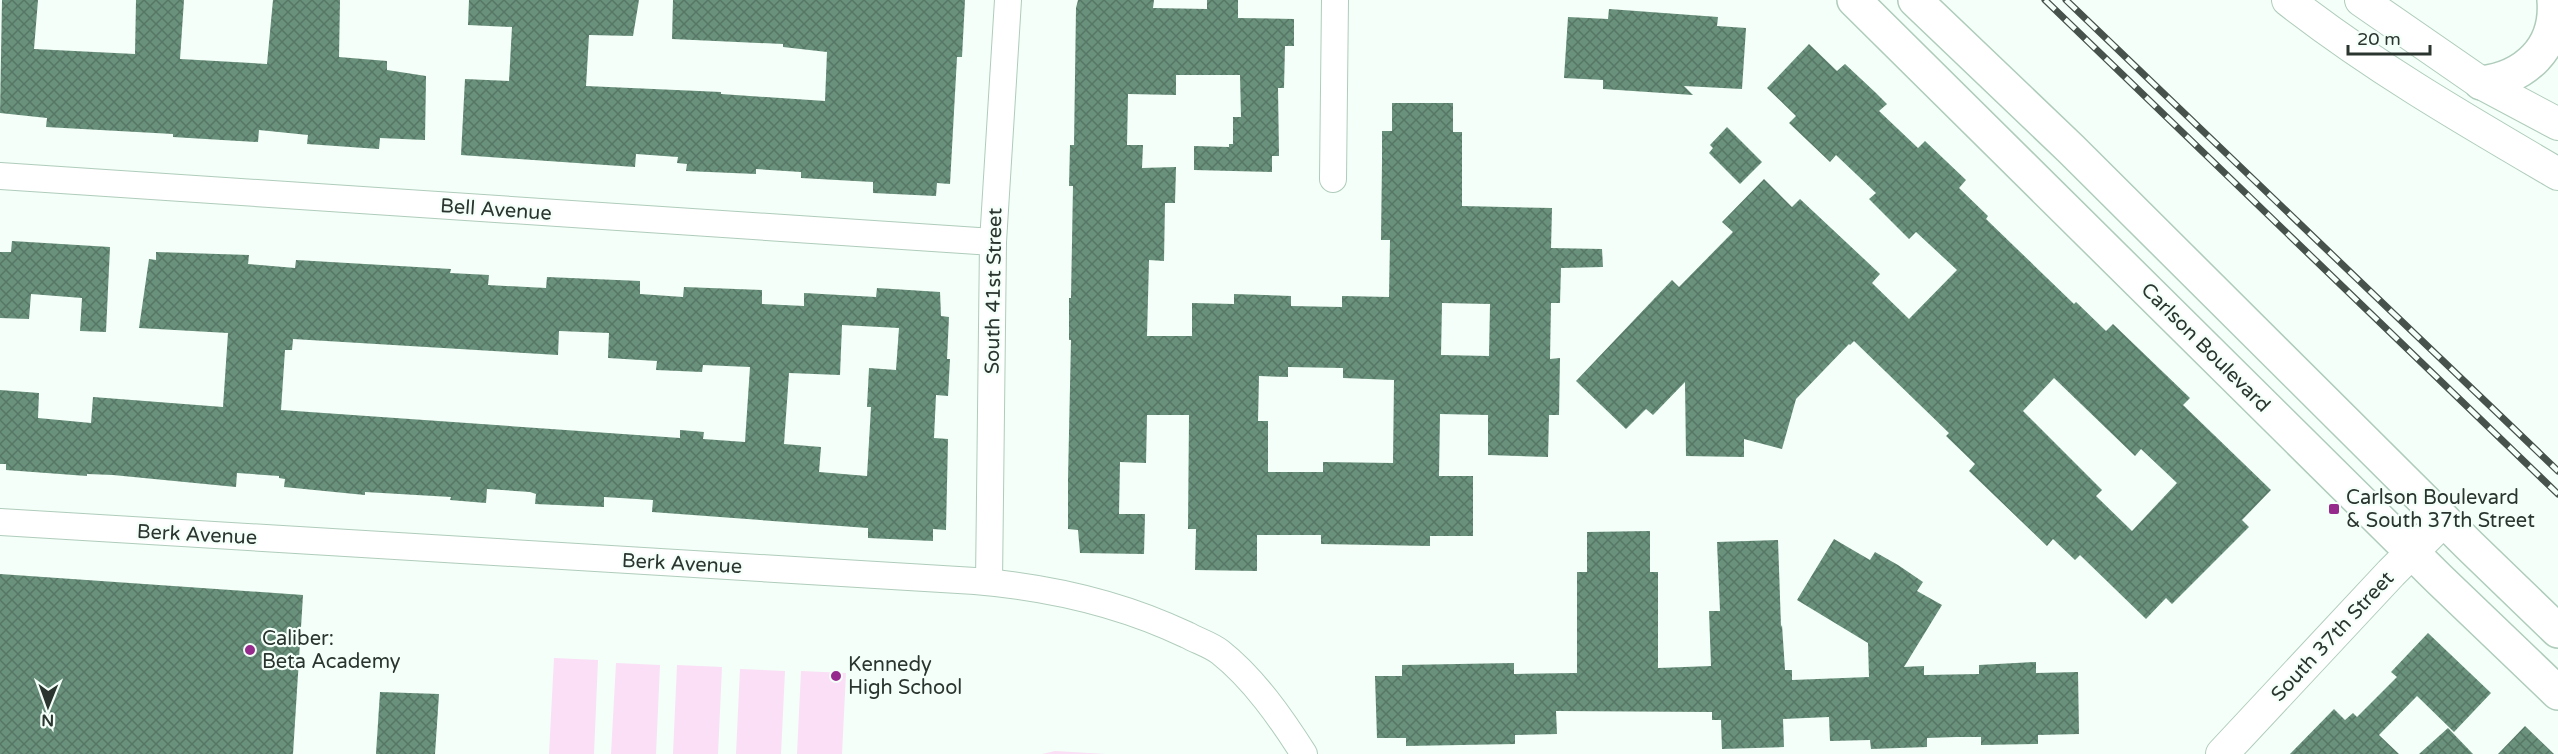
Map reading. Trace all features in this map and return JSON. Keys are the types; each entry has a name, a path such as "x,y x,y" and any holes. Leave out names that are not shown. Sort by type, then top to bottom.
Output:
{"main road":[{"name":"Carlson Boulevard","path":"1854,0 2412,552 2558,693"},
{"path":"1915,0 2079,158 2558,631"},
{"path":"2481,82 2511,77 2543,53 2555,26 2554,0"}],"street":[{"name":"South 41st Street","path":"989,582 993,242 1008,0"},
{"path":"1332,179 1335,0"},
{"path":"2288,0 2354,50 2429,99 2558,174"},
{"path":"2361,0 2481,82 2558,124"},
{"name":"Bell Avenue","path":"0,176 993,242"},
{"name":"South 37th Street","path":"2222,754 2444,520"},
{"name":"Berk Avenue","path":"0,522 989,582 1082,597 1170,627 1218,650 1235,665 1284,722 1304,754"}],"shaded area":[{"path":"554,658 598,660 594,754 549,754"},
{"path":"616,663 660,665 656,754 611,754"},
{"path":"677,665 722,667 718,754 673,754"},
{"path":"740,669 785,671 781,754 736,754"},
{"path":"801,671 846,673 842,754 797,754"},
{"path":"1055,751 1106,754 1042,754"}],"building":[{"path":"2,0 38,0 34,49 135,54 136,0 184,0 180,59 267,64 273,0 340,0 339,57 387,61 387,70 426,76 425,140 380,138 379,149 307,144 308,135 259,130 258,142 173,137 173,134 46,127 47,118 0,113"},
{"path":"469,0 639,0 633,36 589,35 586,86 721,92 721,94 825,101 827,52 783,47 783,44 672,39 673,0 965,0 962,57 957,57 950,184 937,183 936,196 873,193 873,182 801,178 801,172 756,169 756,174 686,171 687,164 677,163 678,157 636,154 635,167 461,155 465,79 509,81 512,27 468,25"},
{"path":"1078,0 1154,0 1153,8 1207,9 1207,0 1238,0 1238,18 1294,19 1294,46 1285,46 1284,88 1278,88 1279,156 1272,156 1272,172 1194,170 1194,146 1229,147 1229,144 1233,144 1233,117 1241,117 1240,75 1176,75 1176,95 1128,94 1127,145 1143,145 1142,168 1176,167 1175,203 1165,203 1164,261 1149,260 1147,336 1192,336 1192,303 1234,304 1234,294 1291,296 1291,306 1342,307 1342,296 1389,297 1390,240 1381,240 1382,131 1392,131 1392,103 1453,103 1453,132 1462,132 1462,206 1552,208 1551,248 1602,249 1603,267 1561,268 1560,303 1551,303 1550,359 1560,358 1559,415 1549,415 1548,457 1488,455 1488,415 1440,414 1439,476 1473,476 1473,536 1430,536 1430,546 1321,544 1321,535 1257,535 1257,571 1195,570 1196,529 1188,529 1189,415 1147,415 1146,463 1120,462 1119,514 1145,514 1144,554 1080,553 1078,530 1068,529 1071,340 1069,340 1069,298 1071,298 1073,186 1069,186 1070,145 1074,145","holes":["1442,303 1490,304 1489,356 1441,355","1288,367 1343,368 1343,378 1394,380 1393,463 1323,462 1323,472 1268,472 1268,421 1258,421 1259,376 1288,377"]},
{"path":"1609,9 1718,17 1717,26 1746,28 1742,89 1684,86 1693,95 1603,89 1603,80 1564,78 1568,17 1608,19"},
{"path":"1809,44 1837,71 1845,64 1887,104 1879,111 1918,148 1925,141 1966,180 1959,188 1988,216 1986,219 2074,304 2076,302 2106,331 2113,324 2190,398 2183,405 2271,490 2242,520 2249,527 2172,604 2166,598 2146,619 2080,555 2075,560 2053,539 2047,546 1969,471 1975,464 1946,436 1949,433 1854,341 1796,399 1782,449 1744,439 1744,457 1686,456 1685,382 1653,415 1646,409 1626,429 1576,381 1672,280 1679,287 1733,232 1722,222 1764,179 1792,207 1800,199 1880,274 1872,283 1909,319 1957,270 1916,232 1909,239 1869,199 1876,193 1836,155 1830,162 1789,123 1796,116 1767,88","holes":["2054,378 2135,456 2141,449 2177,483 2132,531 2096,496 2102,490 2023,411"]},
{"path":"1727,127 1762,162 1740,184 1709,153 1713,148 1710,145"},
{"path":"12,241 110,247 106,332 80,331 82,298 31,294 29,319 0,318 0,252 11,252"},
{"path":"156,252 249,255 248,264 295,268 296,260 451,269 450,273 489,275 488,285 546,288 547,277 640,281 640,294 683,297 684,287 762,290 762,304 804,306 804,293 876,297 877,288 940,292 941,316 949,317 947,359 950,359 948,396 936,395 934,438 948,439 946,530 933,529 933,541 868,538 868,528 652,512 653,500 604,497 604,507 535,504 536,494 530,492 487,489 486,503 450,500 451,497 365,492 365,495 284,487 285,479 279,476 237,473 236,487 113,475 87,474 87,476 6,470 6,464 0,464 0,390 39,393 38,418 91,423 93,397 223,407 228,333 139,328 149,259 156,260","holes":["842,325 899,328 896,370 869,368 867,407 871,407 867,476 819,472 821,447 784,444 789,373 840,375","559,331 609,333 608,358 657,361 656,370 702,372 703,365 750,367 745,442 703,439 704,432 680,430 680,438 281,410 285,350 292,350 293,339 558,355"]},
{"path":"1650,531 1650,572 1658,572 1658,668 1711,666 1709,611 1720,611 1717,542 1778,540 1785,670 1792,670 1792,680 1869,677 1868,643 1797,600 1834,539 1870,560 1875,552 1898,565 1923,582 1917,591 1942,605 1904,667 1924,666 1924,675 1979,674 1979,665 2036,662 2036,673 2078,672 2079,734 2038,735 2038,744 1981,745 1981,737 1956,737 1927,738 1927,747 1871,749 1870,740 1830,741 1829,717 1783,719 1784,747 1722,749 1721,720 1712,720 1712,712 1556,711 1557,734 1515,735 1515,744 1406,746 1406,738 1377,738 1375,676 1402,676 1402,665 1514,663 1514,674 1577,673 1577,572 1587,572 1587,532"},
{"name":"Caliber: Beta Academy","path":"0,574 303,595 293,754 0,754"},
{"path":"2428,633 2491,693 2454,732 2417,696 2379,735 2399,754 2290,754 2334,709 2345,720 2353,713 2357,717 2397,677 2391,672"},
{"path":"380,692 439,694 435,754 376,754"},
{"path":"2525,726 2554,754 2498,754"},
{"path":"2448,728 2473,754 2419,754"}],"railway":[{"path":"2045,0 2558,494"},
{"path":"2066,0 2558,471"}],"place":[{"name":"Carlson Boulevard & South 37th Street","path":"2334,509"},
{"name":"Caliber: Beta Academy","path":"250,650"},
{"name":"Kennedy High School","path":"836,676"}]}
